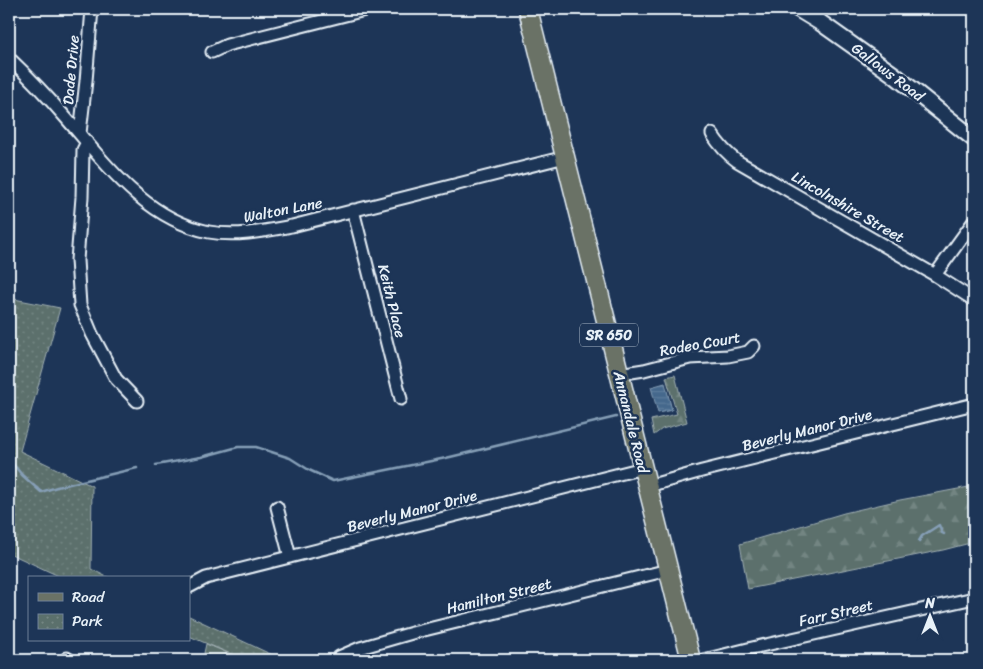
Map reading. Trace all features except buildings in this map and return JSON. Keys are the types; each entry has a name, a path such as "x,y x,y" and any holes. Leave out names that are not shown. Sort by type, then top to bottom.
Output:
{"main road":[{"name":"Annandale Road","path":"528,9 691,660"},
{"name":"Gallows Road","path":"798,9 893,74 974,139"}],"street":[{"name":"Dade Drive","path":"92,9 86,81 82,197 77,260 80,305 92,334 116,378 137,401"},
{"path":"212,52 227,45 369,9"},
{"name":"Walton Lane","path":"9,58 56,107 120,180 146,204 176,221 209,232 246,233 292,226 565,157"},
{"name":"Lincolnshire Street","path":"712,134 726,153 737,161 974,300"},
{"name":"Keith Place","path":"353,210 401,399"},
{"path":"935,276 974,221"},
{"name":"Rodeo Court","path":"619,374 644,370 690,358 728,356 748,352 754,346"},
{"name":"Beverly Manor Drive","path":"648,486 974,404"},
{"name":"Beverly Manor Drive","path":"190,586 206,578 643,468"},
{"path":"277,506 290,557"},
{"name":"Hamilton Street","path":"339,657 360,648 412,633 668,570"},
{"name":"Farr Street","path":"704,660 974,598"}],"green space":[{"path":"9,298 60,308 20,451 92,486 91,569 105,576 59,576 9,553"},
{"path":"675,375 687,422 662,429 654,435 651,420 677,414 666,377"},
{"path":"974,486 974,542 943,550 748,589 740,544 844,513"},
{"path":"190,616 283,660 245,660 190,636"},
{"path":"206,644 245,660 219,660 204,653"}],"water":[{"path":"665,383 672,410 658,413 651,387"}],"waterway":[{"path":"156,465 201,457 238,447 256,447 290,458 309,470 333,481 446,458 616,417"},
{"path":"9,459 22,475 41,492 137,468"},
{"path":"919,541 922,536 939,525 944,534"}]}
